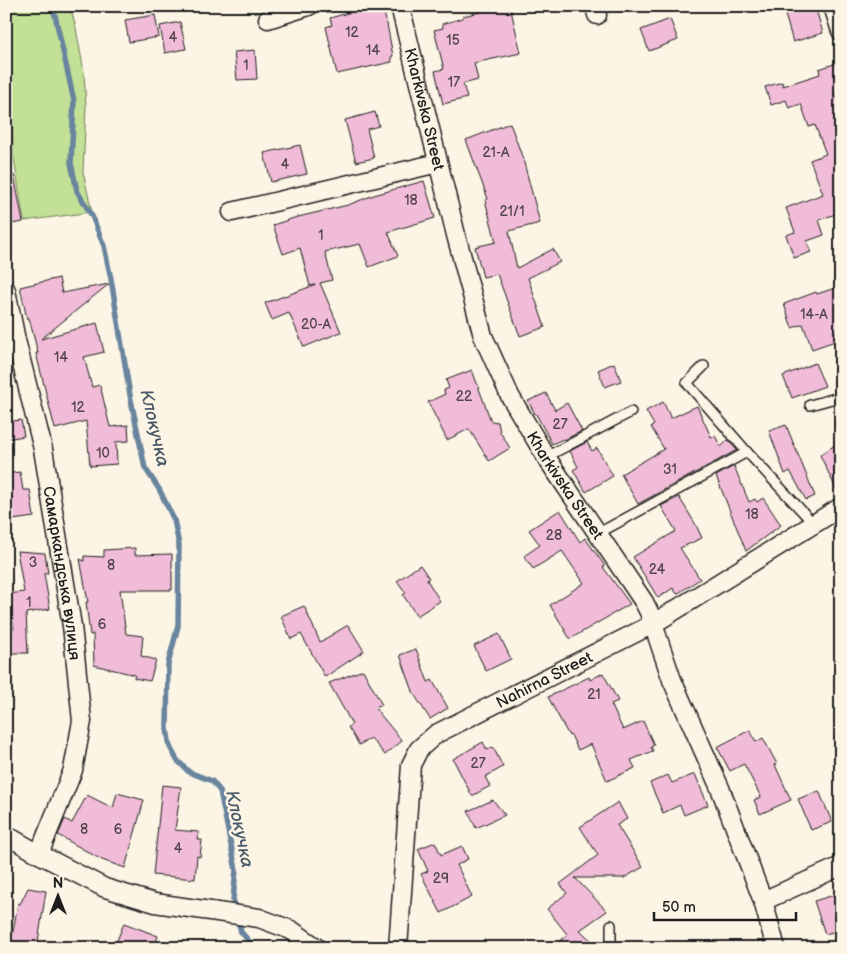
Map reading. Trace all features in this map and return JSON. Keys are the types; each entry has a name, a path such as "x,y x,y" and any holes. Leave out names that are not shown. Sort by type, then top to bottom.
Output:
{"street":[{"path":"268,18 309,6"},
{"name":"Kharkivska Street","path":"400,6 483,336 510,396 546,457 649,612 672,680 720,788 763,900 776,948"},
{"path":"833,6 841,31"},
{"path":"232,212 438,163"},
{"name":"Самаркандська вулиця","path":"6,290 16,340 43,449 72,626 82,721 73,770 39,854"},
{"name":"Nahirna Street","path":"398,948 411,765 419,749 436,734 653,624 841,507"},
{"path":"6,835 105,888 154,903 259,918 291,930 317,948"},
{"path":"763,900 841,866"}],"lane":[{"path":"704,366 688,383 747,452 814,524"},
{"path":"810,405 832,399 841,400"},
{"path":"546,457 631,412"},
{"path":"597,534 747,452"},
{"path":"611,924 611,948"}],"green space":[{"path":"9,6 70,6 84,72 86,107 83,172 92,212 24,221 13,153"}],"building":[{"path":"354,6 382,6 393,56 391,57 392,62 337,74 326,27 332,25 330,18 355,11"},
{"path":"488,6 510,6 521,53 474,63 478,80 463,84 467,98 443,104 435,71 444,69 434,30 443,28 442,24 463,18 463,16 489,10"},
{"path":"800,6 815,6 823,33 793,42 784,11"},
{"path":"155,15 159,37 129,42 125,20"},
{"path":"670,19 678,40 649,51 641,30"},
{"path":"180,22 186,49 165,53 160,26"},
{"path":"255,50 257,79 237,80 234,52"},
{"path":"837,63 841,75 841,92 835,94 841,109 841,212 819,220 824,235 807,241 811,252 794,258 786,235 795,232 786,208 823,194 810,160 826,154 815,125 809,127 801,104 789,108 786,100 771,105 765,87 782,82 783,86 820,74 819,69"},
{"path":"375,112 379,126 367,129 374,158 356,162 345,120"},
{"path":"510,123 523,159 540,223 509,231 517,268 553,249 560,262 528,278 545,327 520,336 497,274 483,277 475,247 496,242 485,200 488,199 466,140"},
{"path":"300,145 307,174 271,182 264,153"},
{"path":"14,175 23,222 6,225 6,176"},
{"path":"424,181 435,218 388,232 398,256 369,267 360,244 325,252 332,280 320,283 341,332 304,347 289,313 272,320 265,303 315,285 310,286 300,248 283,254 273,225 348,205 374,195"},
{"path":"59,278 62,293 109,284 41,339 97,323 104,352 84,357 92,387 100,385 110,427 128,425 129,441 116,442 117,464 90,466 86,421 55,429 36,353 38,353 29,318 27,319 20,287"},
{"path":"841,286 841,330 835,332 838,340 812,349 803,324 792,328 784,304 816,292 817,294"},
{"path":"614,363 621,381 605,387 598,370"},
{"path":"815,363 825,386 792,398 783,376"},
{"path":"472,370 491,421 498,422 500,432 510,448 489,461 469,429 447,440 428,402 445,394 444,390 449,388 446,380"},
{"path":"546,393 555,410 567,403 582,431 552,444 528,401"},
{"path":"663,402 671,418 697,406 711,437 715,436 721,447 728,440 737,450 638,504 621,474 664,449 651,427 654,425 646,411"},
{"path":"21,420 24,436 6,439 6,422"},
{"path":"786,425 815,496 806,500 790,471 785,474 769,431"},
{"path":"841,441 841,496 840,497 820,455"},
{"path":"587,442 592,451 597,448 613,476 586,492 573,470 578,467 570,451"},
{"path":"734,466 749,502 755,499 757,502 763,498 781,525 746,551 716,476"},
{"path":"20,472 23,490 30,490 34,517 6,521 6,474"},
{"path":"679,497 702,538 680,548 700,579 677,594 673,588 658,598 633,557 676,531 661,506"},
{"path":"560,510 580,542 585,538 630,604 570,639 550,605 584,583 562,551 533,569 524,556 540,545 529,530"},
{"path":"135,548 135,555 172,554 172,590 120,590 126,634 143,636 141,656 156,660 150,681 134,678 135,675 94,665 93,634 90,635 86,602 88,602 80,559 84,561 84,556 104,557 104,550"},
{"path":"17,551 45,553 48,573 44,573 50,609 26,613 28,653 6,653 6,635 12,635 12,629 14,629 8,594 24,592"},
{"path":"420,565 429,578 427,580 440,601 417,616 403,595 406,593 397,581"},
{"path":"304,606 320,642 348,625 364,651 325,677 301,634 291,639 281,616"},
{"path":"499,634 511,659 486,671 474,646"},
{"path":"416,649 428,682 432,680 448,708 430,719 414,694 400,655"},
{"path":"363,670 382,705 375,708 402,741 385,755 371,738 359,745 348,727 352,724 329,683"},
{"path":"603,673 618,701 611,704 623,730 643,721 654,745 651,747 653,751 631,760 635,768 607,781 591,744 578,750 548,697 589,677 590,680"},
{"path":"750,730 756,742 763,738 777,764 775,765 791,800 760,814 754,800 761,797 744,764 730,771 717,747"},
{"path":"483,742 487,750 493,747 503,767 485,777 490,786 472,796 453,759"},
{"path":"695,774 708,805 684,815 680,805 663,813 650,783 668,775 672,783"},
{"path":"162,785 181,787 175,830 199,832 198,840 202,840 200,857 197,856 195,879 153,875"},
{"path":"819,791 832,822 811,830 798,799"},
{"path":"117,793 144,800 125,868 102,860 58,835 65,819 72,823 87,795 113,808"},
{"path":"493,800 505,815 476,828 468,811"},
{"path":"618,802 627,819 617,825 643,867 624,878 575,878 607,911 580,930 599,948 554,948 567,934 547,909 567,893 560,884 598,855 580,827"},
{"path":"435,842 441,855 462,846 468,859 457,865 472,897 441,913 421,874 428,871 418,849"},
{"path":"28,888 46,891 37,948 10,948 18,903 20,904"},
{"path":"841,893 841,930 825,934 814,901"},
{"path":"124,923 158,936 154,948 114,948"}],"waterway":[{"name":"Клокучка","path":"53,6 74,101 71,163 77,191 92,216 104,246 145,468 159,489 174,520 179,545 178,626 168,664 167,729 170,747 177,760 189,772 212,781 220,791 236,870 233,899 241,932 255,948"}]}
